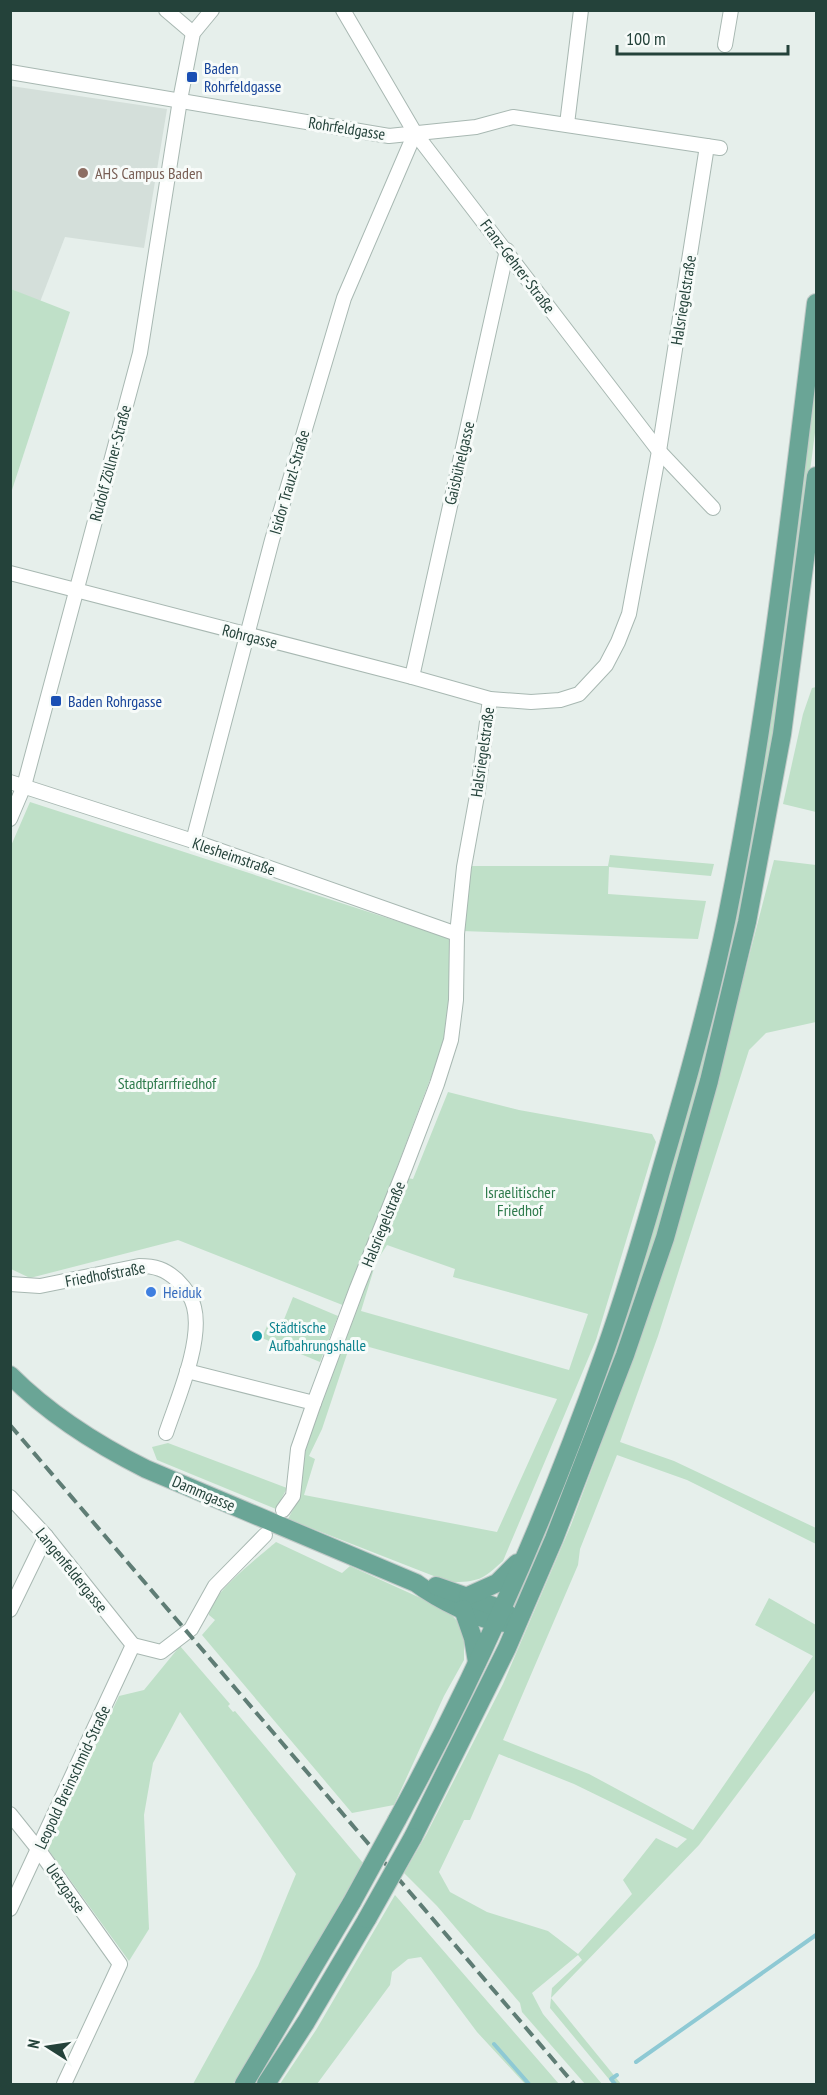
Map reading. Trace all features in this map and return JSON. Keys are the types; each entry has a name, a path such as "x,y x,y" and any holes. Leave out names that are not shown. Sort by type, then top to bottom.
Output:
{"main road":[{"path":"244,2085 352,1902 424,1771 477,1662 566,1454 618,1312 689,1076 726,920 760,736 786,549 816,303"},
{"path":"266,2085 306,2022 413,1837 519,1622 582,1471 626,1355 665,1238 710,1081 747,922 782,734 816,476"},
{"name":"Dammgasse","path":"10,1375 62,1420 103,1447 147,1469 416,1583 436,1586 465,1603 519,1622"},
{"path":"477,1662 465,1603 497,1583 524,1556"}],"street":[{"path":"166,10 193,33 212,10"},
{"name":"Franz-Gehrer-Straße","path":"343,10 415,133 659,451 713,508"},
{"path":"567,124 581,10"},
{"path":"725,45 731,10"},
{"name":"Rudolf Zöllner-Straße","path":"10,819 17,784 76,590 140,353 180,100 193,33"},
{"name":"Rohrfeldgasse","path":"10,72 389,136 477,126 513,117 714,147"},
{"name":"Isidor Trauzl-Straße","path":"193,841 272,540 344,298 415,133"},
{"name":"Halsriegelstraße","path":"283,1510 293,1496 298,1449 314,1403 409,1158 451,1040 456,1000 457,934 464,867 478,790 490,699 531,702 560,700 579,694 606,665 629,614 714,147"},
{"name":"Gaisbühelgasse","path":"412,676 507,250"},
{"name":"Rohrgasse","path":"10,573 412,676 490,699"},
{"name":"Klesheimstraße","path":"17,784 193,841 457,934"},
{"name":"Friedhofstraße","path":"10,1284 40,1286 139,1266 154,1266 168,1271 185,1288 194,1306 196,1325 187,1371 166,1433"},
{"path":"187,1371 314,1403"},
{"name":"Langenfeldergasse","path":"10,1497 45,1536 133,1645"},
{"path":"133,1645 161,1652 191,1629 215,1586 265,1535"},
{"path":"10,1610 45,1536"},
{"name":"Leopold Breinschmid-Straße","path":"10,1909 133,1645"},
{"name":"Uetzgasse","path":"10,1814 38,1849 120,1964 64,2085"}],"shaded area":[{"name":"AHS Campus Baden","path":"11,86 167,109 144,248 65,237 40,302 11,289"}],"green space":[{"path":"10,289 70,312 11,493"},
{"path":"816,366 816,425 784,671 736,942 674,1185 587,1440 517,1605 509,1608 705,1042"},
{"path":"816,687 816,812 783,804 803,714 812,688"},
{"name":"Stadtpfarrfriedhof","path":"30,802 452,939 452,998 443,1045 345,1306 178,1240 30,1278 11,1269 10,848"},
{"path":"610,855 714,864 711,876 609,867 608,894 706,901 698,939 462,931 468,866 608,866"},
{"path":"774,860 816,865 816,1022 766,1033 749,1050 658,1336 620,1442 674,1461 816,1528 816,1544 687,1480 617,1455 580,1549 578,1565 503,1740 589,1774 693,1830 813,1656 755,1625 769,1598 816,1625 816,1689 699,1845 551,1998 552,1988 582,1960 578,1955 532,1993 543,2014 602,2084 585,2084 522,2012 520,2003 437,1906 404,1873 426,1835 503,1684 571,1525 628,1371 724,1053","holes":["499,1754 574,1784 687,1839 677,1848 656,1838 623,1880 632,1894 578,1954 548,1931 487,1912 450,1892 439,1872 464,1820 470,1820"]},
{"name":"Israelitischer Friedhof","path":"448,1092 519,1110 652,1134 656,1142 596,1340 503,1561 485,1576 474,1580 449,1582 288,1519 297,1502 306,1447 354,1310 407,1178 413,1179","holes":["387,1245 455,1269 453,1277 588,1314 569,1370 361,1311 376,1262","351,1342 557,1399 497,1532 304,1495 315,1459 309,1456 322,1429"]},
{"path":"293,1297 338,1316 320,1362 262,1338 267,1326 281,1327"},
{"path":"168,1443 287,1488 276,1509 157,1460 152,1447"},
{"path":"276,1542 342,1573 350,1566 447,1610 459,1623 464,1636 464,1660 444,1696 394,1805 352,1813 202,1635 215,1620 209,1615 217,1597"},
{"path":"180,1646 230,1704 228,1706 233,1712 235,1711 363,1863 280,2008 233,2084 193,2084 258,1966 296,1874 180,1712 153,1763 144,1815 149,1929 129,1961 47,1848 119,1696 144,1690"},
{"path":"395,1895 559,2084 525,2084 477,2032 421,1957 408,1959 392,1972 390,1985 317,2084 280,2084 316,2030"},
{"path":"551,1998 621,2084 613,2084 550,2008"}],"waterway":[{"path":"636,2062 816,1935"},
{"path":"494,2044 529,2084"},
{"path":"615,2084 611,2079 617,2075"}],"railway":[{"path":"10,1425 574,2084"}],"place":[{"name":"Baden Rohrfeldgasse","path":"192,77"},
{"name":"AHS Campus Baden","path":"83,173"},
{"name":"Baden Rohrgasse","path":"56,701"},
{"name":"Heiduk","path":"151,1292"},
{"name":"Städtische Aufbahrungshalle","path":"257,1336"}]}
